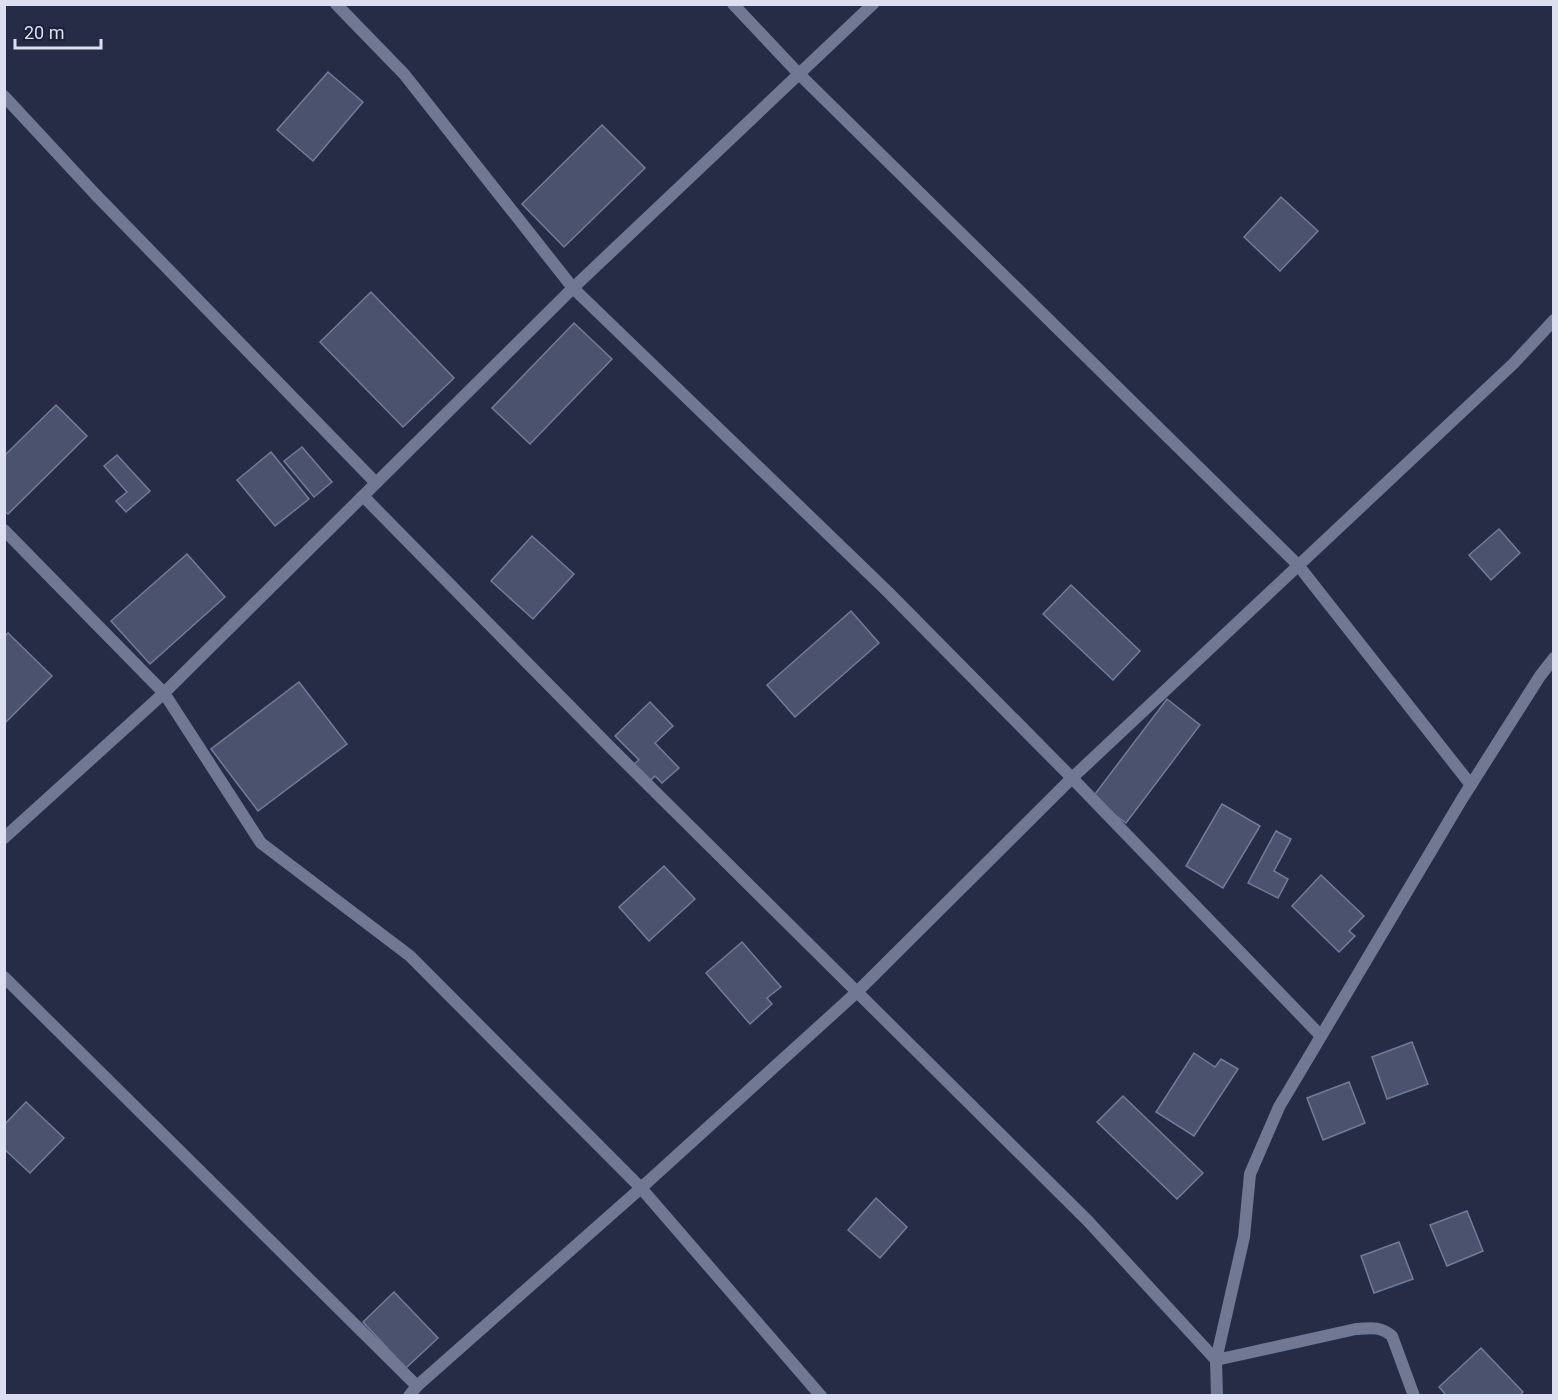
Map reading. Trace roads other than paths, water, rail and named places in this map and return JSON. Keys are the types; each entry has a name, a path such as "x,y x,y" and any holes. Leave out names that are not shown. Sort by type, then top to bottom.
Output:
{"street":[{"path":"336,4 404,74 573,288 886,591 1072,778 1321,1036"},
{"path":"733,4 799,74 1298,565 1471,785"},
{"path":"4,838 164,693 573,288 873,4"},
{"path":"4,96 96,195 376,483"},
{"path":"4,977 413,1391 857,992 1072,778 1513,364 1554,321"},
{"path":"363,496 612,749 1088,1221 1216,1360"},
{"path":"4,530 164,693 261,843 410,956 641,1188 821,1395"},
{"path":"1217,1395 1216,1360 1244,1238 1250,1174 1279,1107 1471,785 1540,676 1554,658"},
{"path":"1216,1360 1356,1329 1384,1329 1392,1336 1414,1395"}]}
